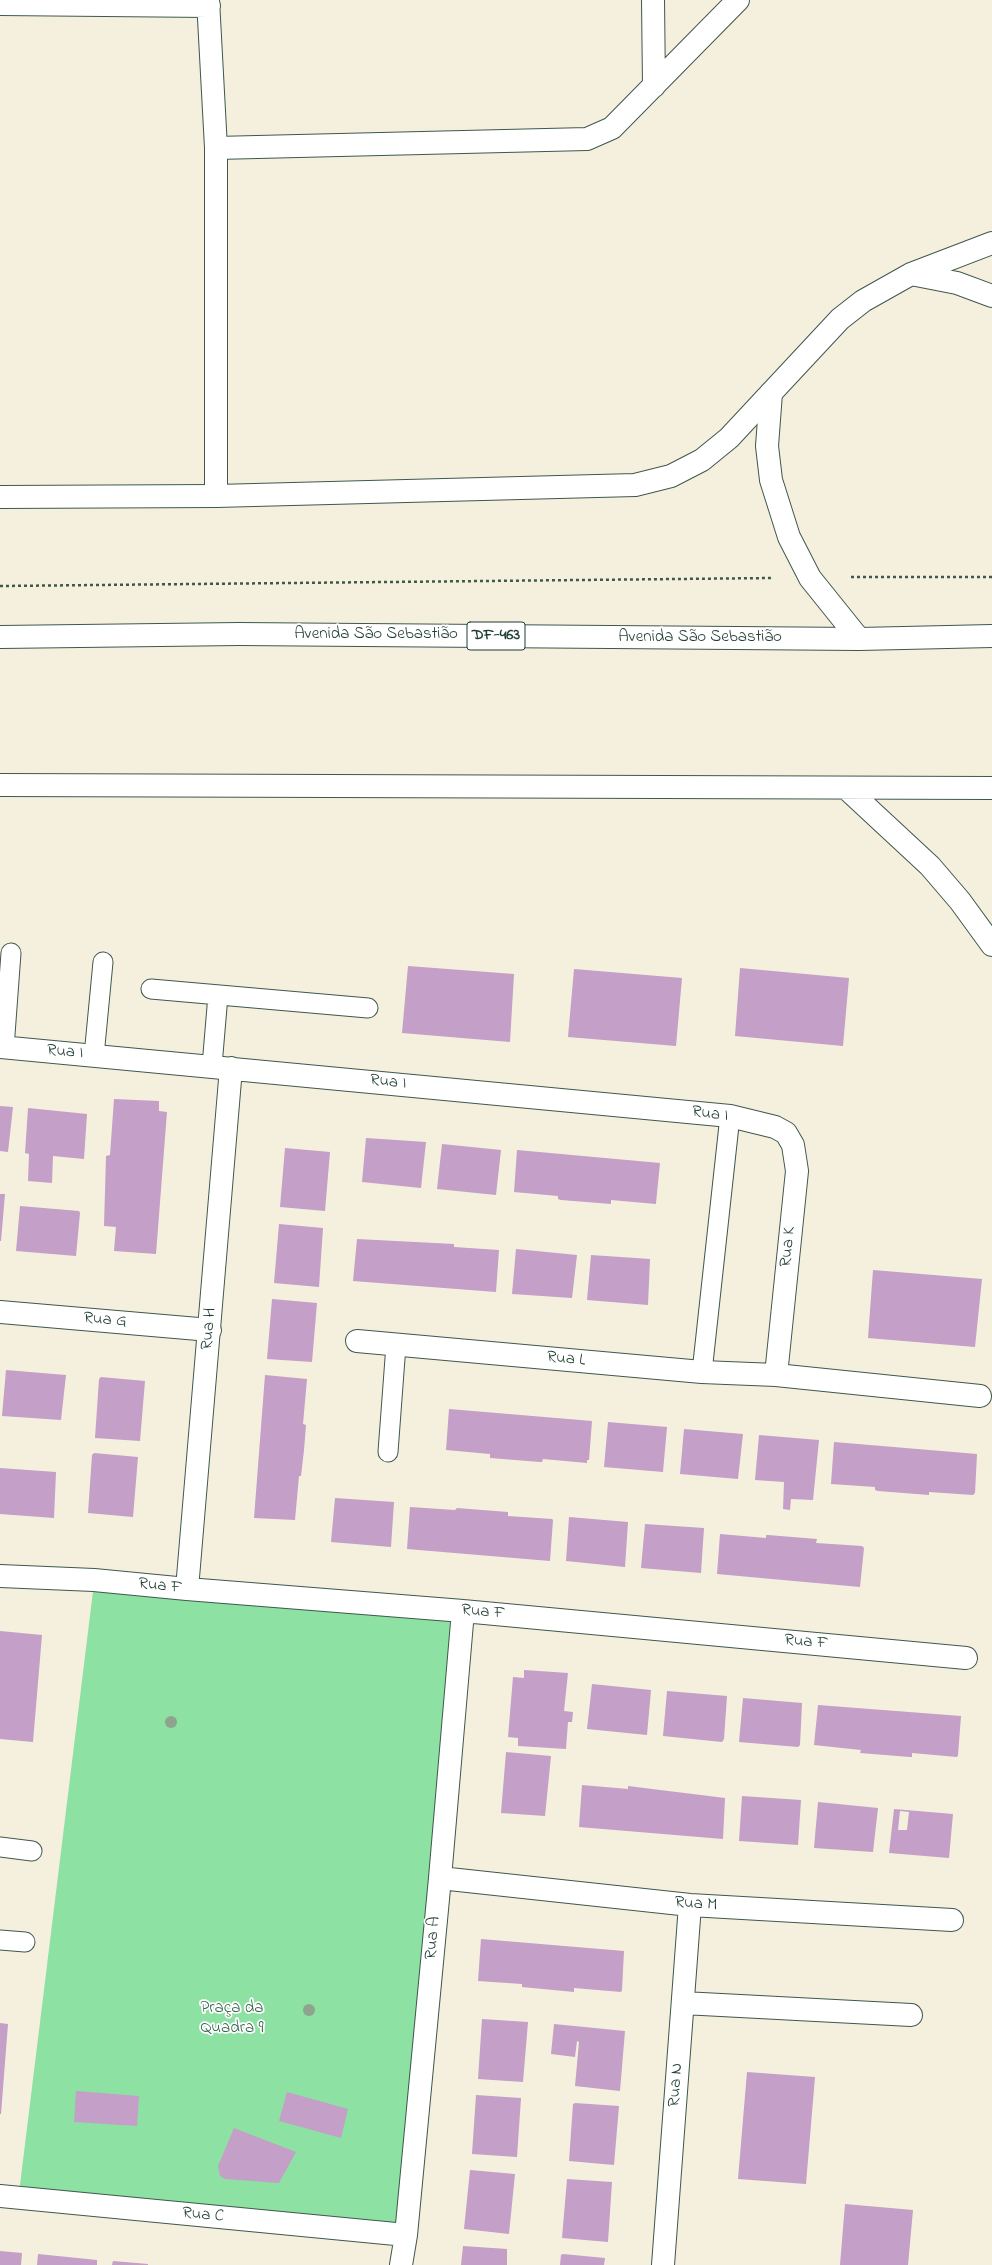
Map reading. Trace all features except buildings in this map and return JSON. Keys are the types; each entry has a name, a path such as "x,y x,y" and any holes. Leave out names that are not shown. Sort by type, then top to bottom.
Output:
{"street":[{"path":"653,0 654,86"},
{"path":"216,148 588,139 612,128 738,0"},
{"path":"0,4 209,3 216,148 216,496"},
{"path":"0,497 216,496 635,485 671,476 702,460 729,438 840,319 864,301 911,274 992,243"},
{"path":"911,274 957,283 992,296"},
{"path":"771,393 767,446 771,480 789,537 810,578 859,639"},
{"name":"Avenida São Sebastião","path":"0,637 247,634 859,639 992,636"},
{"path":"0,785 992,788"},
{"path":"846,788 930,866 960,901 992,945"},
{"name":"Rua I","path":"2,1047 730,1116 775,1127"},
{"name":"Rua H","path":"187,1589 210,1330 221,1067"},
{"name":"Rua K","path":"775,1127 786,1133 793,1145 797,1170 776,1375"},
{"name":"Rua G","path":"0,1312 210,1330"},
{"name":"Rua L","path":"357,1341 702,1372 776,1375 980,1396"},
{"name":"Rua F","path":"0,1576 94,1580 187,1589 463,1610 966,1658"},
{"name":"Rua A","path":"401,2265 406,2235 440,1878 463,1610"},
{"name":"Rua M","path":"440,1878 690,1905 952,1920"},
{"name":"Rua N","path":"663,2265 690,1905"},
{"path":"683,2003 911,2016"},
{"name":"Rua C","path":"0,2196 406,2235"}],"lane":[{"path":"2,1047 11,953"},
{"path":"94,1056 103,962"},
{"path":"151,989 368,1008"},
{"path":"218,995 221,1067"},
{"path":"702,1372 730,1116"},
{"path":"388,1452 396,1345"},
{"path":"0,1847 32,1851"},
{"path":"0,1940 25,1942"}],"path":[{"path":"0,586 992,577"}],"green space":[{"name":"Praça da Quadra 9","path":"94,1583 460,1613 404,2227 19,2193"}]}
